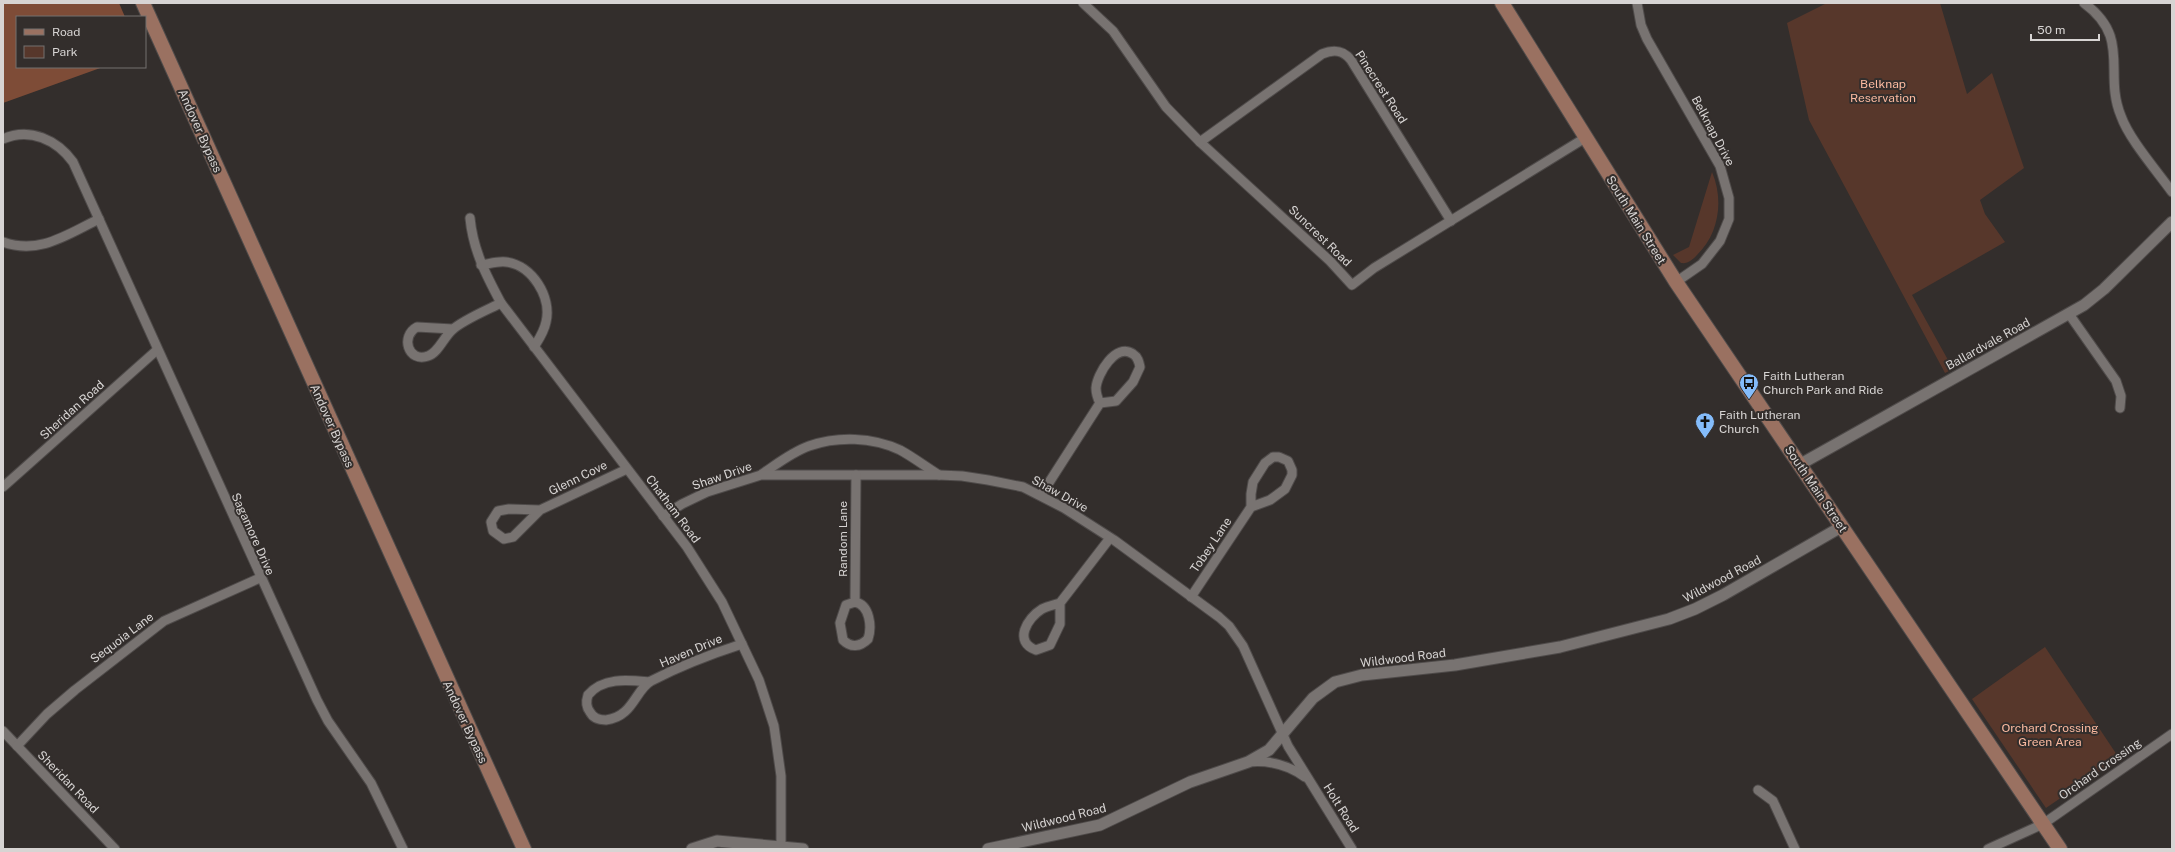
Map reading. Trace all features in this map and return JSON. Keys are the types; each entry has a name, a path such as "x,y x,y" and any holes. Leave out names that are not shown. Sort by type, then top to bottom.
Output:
{"main road":[{"name":"Andover Bypass","path":"143,3 440,666 524,849"},
{"name":"South Main Street","path":"1502,3 1676,282 2060,849"}],"street":[{"name":"Suncrest Road","path":"1083,3 1112,32 1166,107 1200,142 1324,255 1352,286 1374,268 1585,138"},
{"name":"Belknap Drive","path":"1637,3 1641,25 1647,39 1720,166 1729,198 1729,219 1720,242 1702,264 1676,282"},
{"path":"2084,3 2100,17 2112,38 2117,101 2122,120 2172,192"},
{"name":"Pinecrest Road","path":"1200,142 1322,54 1330,50 1338,51 1346,54 1351,60 1451,220"},
{"name":"Sagamore Drive","path":"3,138 27,134 43,138 58,145 73,162 260,578 328,721 370,783 403,849"},
{"name":"Chatham Road","path":"470,218 475,249 481,265 501,303 663,516 709,580 722,602 759,680 774,726 781,776 781,846"},
{"path":"3,242 20,247 42,245 99,219"},
{"name":"Ballardvale Road","path":"1799,465 2069,314 2104,289 2172,222"},
{"path":"481,265 498,262 511,263 523,268 536,280 542,290 547,310 542,335 534,347"},
{"path":"453,329 417,327 407,339 408,349 416,356 421,358 431,355 453,329 501,303"},
{"path":"2069,314 2116,381 2121,396 2120,408"},
{"name":"Sheridan Road","path":"3,487 157,350"},
{"path":"1041,496 1100,403 1096,387 1108,363 1114,355 1120,352 1132,353 1137,358 1140,367 1133,382 1116,401 1100,403"},
{"path":"761,475 809,446 826,441 848,439 868,440 884,444 900,451 939,475"},
{"path":"1279,457 1288,461 1291,465 1292,475 1285,489 1270,500 1251,507 1250,494 1253,482 1265,463 1273,458 1279,457"},
{"name":"Glenn Cove","path":"540,510 509,509 498,511 491,522 493,531 504,539 513,537 540,510 627,468"},
{"name":"Shaw Drive","path":"663,516 702,494 750,477 761,475 962,476 1024,487 1110,538 1219,617 1236,636 1251,663 1283,734"},
{"name":"Random Lane","path":"855,602 856,475"},
{"name":"Tobey Lane","path":"1191,597 1251,507"},
{"name":"Wildwood Road","path":"988,849 1100,825 1190,782 1248,762 1269,750 1313,698 1336,682 1362,675 1455,665 1560,648 1669,619 1695,609 1723,595 1841,527"},
{"path":"1060,603 1060,624 1050,645 1036,650 1027,645 1024,641 1023,631 1032,618 1042,610 1060,603 1110,538"},
{"name":"Sequoia Lane","path":"17,746 47,714 75,690 164,621 260,578"},
{"path":"855,602 860,603 864,607 870,626 868,639 860,645 855,646 843,640 840,623 846,605 855,602"},
{"name":"Haven Drive","path":"649,682 631,706 618,715 602,720 596,718 588,711 586,706 588,695 596,688 616,681 649,682 707,656 742,644"},
{"name":"Sheridan Road","path":"3,731 115,849"},
{"name":"Holt Road","path":"1283,734 1295,758 1352,849"},
{"name":"Orchard Crossing","path":"1988,849 2043,824 2172,734"},
{"name":"Holt Road","path":"1248,762 1261,761 1282,765 1292,769 1310,781"},
{"path":"1758,790 1773,801 1795,849"},
{"path":"692,849 716,841 804,849"}],"green space":[{"name":"Belknap Reservation","path":"1827,3 1940,3 1967,94 1992,73 2024,168 1980,200 1985,214 2005,242 1912,295 1953,369 1945,373 1809,120 1787,23"},
{"path":"1712,172 1718,194 1715,227 1704,247 1697,255 1688,262 1681,263 1673,255 1689,247"},
{"name":"Orchard Crossing Green Area","path":"2045,647 2119,758 2046,808 1972,699"}],"shaded area":[{"path":"3,3 119,3 125,16 16,16 16,68 100,68 3,103"}],"place":[{"name":"Faith Lutheran Church Park and Ride","path":"1749,400"},
{"name":"Faith Lutheran Church","path":"1705,439"}]}
